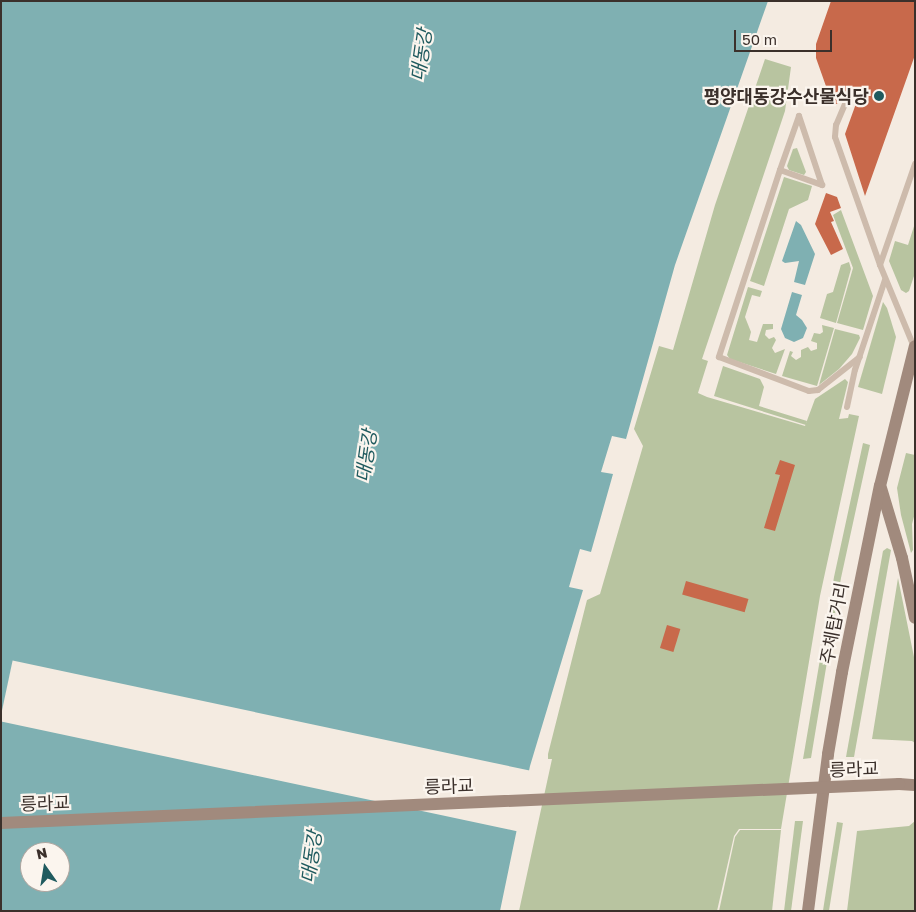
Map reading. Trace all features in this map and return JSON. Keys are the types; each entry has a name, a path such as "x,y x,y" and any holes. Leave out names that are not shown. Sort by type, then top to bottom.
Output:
{"main road":[{"name":"주체탑거리","path":"808,911 839,690 880,486 914,347"},
{"path":"880,486 899,549 915,618"},
{"name":"릉라교","path":"1,822 899,784 915,785"}],"lane":[{"path":"848,96 836,125 835,137 880,265 914,347"},
{"path":"780,170 822,185 799,116 780,170 719,358 809,391 818,390 860,357"},
{"path":"880,265 915,164"},
{"path":"847,407 860,357 886,280"}],"green space":[{"path":"765,59 791,67 785,111 702,359 708,361 698,393 805,426 815,399 845,379 848,382 839,419 848,418 849,414 859,416 820,596 781,829 739,829 734,836 717,911 519,911 552,759 548,759 548,754 587,600 600,594 643,446 634,429 659,346 673,350 715,205"},
{"path":"797,148 806,172 804,175 789,170 787,166 793,149"},
{"path":"784,177 812,186 808,200 789,209 764,286 750,281"},
{"path":"841,210 873,296 863,330 837,323 853,268 833,215"},
{"path":"915,223 915,273 909,291 906,293 901,290 889,261 895,241 908,245"},
{"path":"849,262 851,269 836,323 820,318 827,294 833,292 841,265"},
{"path":"748,287 762,291 760,297 752,295 745,317 751,332 749,340 757,342 763,324 773,324 773,329 766,330 765,335 769,339 774,337 776,340 772,348 775,353 785,349 776,374 730,359 727,355"},
{"path":"883,302 887,308 896,337 882,394 858,387"},
{"path":"822,325 834,328 817,386 782,376 790,351 793,352 791,356 796,360 801,357 801,350 808,347 811,351 817,349 817,343 811,341 814,333 820,334 823,332"},
{"path":"835,329 859,335 860,338 852,354 839,369 819,385"},
{"path":"723,366 760,379 764,387 759,406 807,421 806,425 714,396"},
{"path":"863,443 870,445 841,578 811,758 803,759 834,577"},
{"path":"906,453 915,455 915,513 912,524 913,550 911,553 901,515 897,488"},
{"path":"887,548 891,550 854,757 846,757 883,551"},
{"path":"898,578 915,662 915,743 912,741 872,739"},
{"path":"795,821 803,821 791,911 784,911"},
{"path":"915,821 915,911 847,911 857,831 909,826"},
{"path":"837,822 843,823 829,911 823,911"},
{"path":"740,830 781,830 772,911 719,911 735,837"}],"water":[{"name":"대동강","path":"1,1 768,1 675,265 626,439 612,436 601,472 613,474 591,552 580,549 569,587 583,590 530,766 500,911 1,911"},
{"path":"796,221 801,225 815,254 805,285 794,282 799,261 785,263 782,261"},
{"path":"792,292 802,295 796,315 807,328 803,338 794,342 785,338 781,329"}],"pier":[{"path":"13,661 532,771 519,832 1,722"}],"building":[{"name":"평양대동강수산물식당","path":"831,1 915,1 915,55 865,196 845,134 862,87 852,94 845,93 841,101 833,106 816,58 816,44"},
{"path":"826,193 837,197 841,208 830,212 834,221 831,222 843,249 831,255 815,224"},
{"path":"780,460 795,465 775,531 764,528 780,475 775,474"},
{"path":"686,581 748,599 745,612 682,594"},
{"path":"667,625 680,629 673,652 660,648"}],"place":[{"name":"평양대동강수산물식당","path":"879,96"}]}
